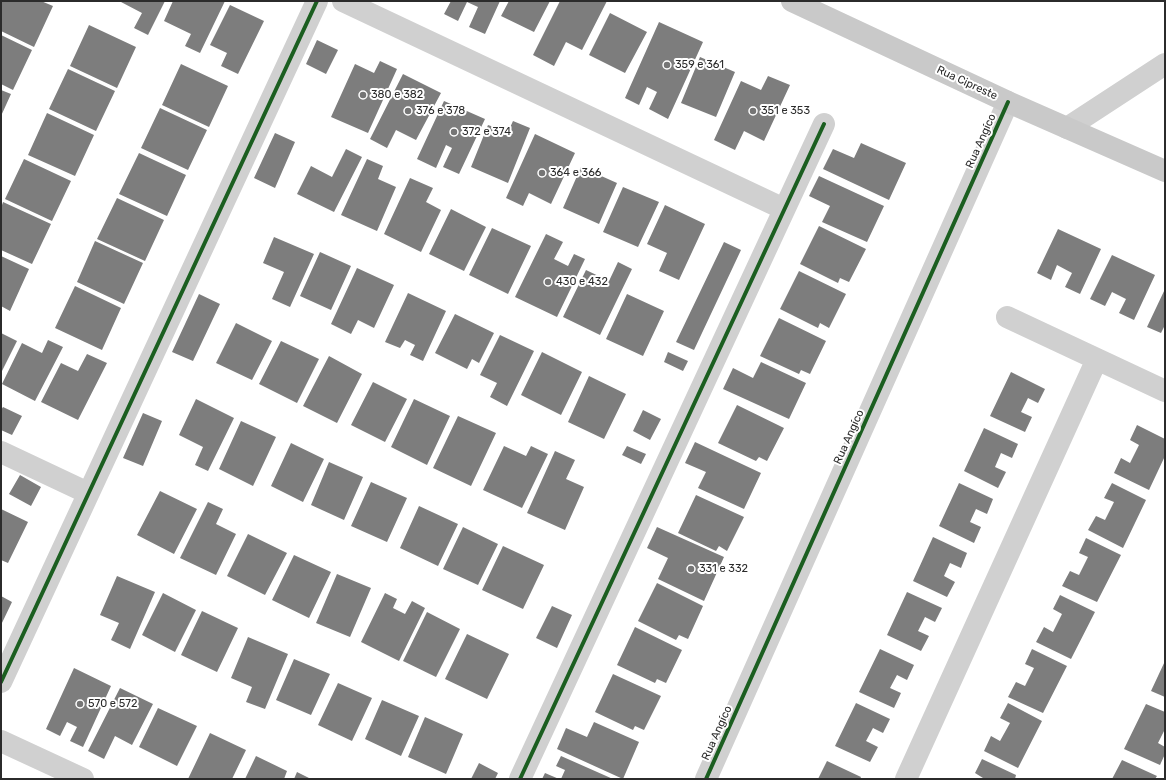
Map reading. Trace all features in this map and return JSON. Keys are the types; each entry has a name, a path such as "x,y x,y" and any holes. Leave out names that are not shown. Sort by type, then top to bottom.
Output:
{"street":[{"path":"1,682 317,1"},
{"path":"343,1 784,209"},
{"name":"Rua Cipreste","path":"792,1 1008,102 1165,171"},
{"path":"1067,128 1165,64"},
{"name":"Rua Angíco","path":"706,779 1008,102"},
{"path":"520,779 824,124"},
{"path":"1007,318 1165,391"},
{"path":"906,779 1097,360"},
{"path":"1,452 88,493"},
{"path":"1,741 83,779"}],"building":[{"path":"1,1 41,1 53,6 34,47 1,31"},
{"path":"121,1 165,1 148,35 134,28 142,13"},
{"path":"173,1 225,1 200,53 185,46 191,34 164,21"},
{"path":"451,1 500,1 485,34 469,27 478,7 467,2 458,21 444,14"},
{"path":"509,1 550,1 534,32 501,16"},
{"path":"560,1 607,1 582,50 566,42 554,66 533,55"},
{"path":"230,5 264,21 238,74 221,66 227,53 210,45"},
{"path":"610,13 647,32 625,73 589,55"},
{"name":"359 e 361","path":"659,22 703,42 668,119 649,109 657,92 647,87 639,105 625,98"},
{"path":"89,25 136,47 117,88 70,66"},
{"path":"1,35 32,50 13,90 1,84"},
{"path":"317,40 338,50 326,74 306,64"},
{"path":"700,57 735,72 716,117 681,103"},
{"name":"380 e 382","path":"380,61 397,69 368,133 331,117 355,64 374,73"},
{"path":"181,64 228,86 209,127 162,105"},
{"path":"68,69 115,91 96,131 49,109"},
{"name":"376 e 378","path":"403,74 441,93 416,140 396,130 387,148 370,139"},
{"name":"351 e 353","path":"768,76 790,85 764,141 744,131 735,150 714,140 741,81 761,90"},
{"path":"1,90 11,94 1,116"},
{"name":"372 e 374","path":"444,101 485,119 459,174 443,167 452,148 446,145 436,168 417,159"},
{"path":"160,108 207,130 188,170 141,148"},
{"path":"47,113 94,135 75,176 28,155"},
{"path":"513,121 530,128 508,183 471,167 488,125 508,132"},
{"path":"275,133 295,142 275,188 254,178"},
{"name":"364 e 366","path":"535,134 575,153 551,204 529,193 523,206 506,198"},
{"path":"861,143 906,163 889,200 823,169 833,149 854,158"},
{"path":"346,149 362,157 334,212 297,194 311,166 332,177"},
{"path":"139,153 186,175 167,216 119,194"},
{"path":"24,159 71,181 52,221 5,199"},
{"path":"367,159 383,166 378,179 396,187 377,231 341,215"},
{"path":"581,167 617,183 599,224 563,208"},
{"path":"819,176 884,206 867,242 822,222 830,206 809,196"},
{"path":"410,178 433,188 426,202 441,210 421,252 384,234"},
{"path":"623,187 659,202 638,247 603,232"},
{"path":"117,198 164,220 145,261 97,239"},
{"path":"3,202 51,224 32,264 1,250 1,208"},
{"path":"665,205 705,224 679,280 659,271 667,253 647,244"},
{"path":"451,209 486,227 464,271 429,254"},
{"path":"819,226 866,249 849,282 840,278 838,283 800,264"},
{"path":"492,228 531,246 508,294 469,275"},
{"path":"1058,229 1101,249 1080,294 1065,287 1072,273 1057,265 1051,280 1037,273"},
{"name":"430 e 432","path":"546,234 563,242 554,259 568,266 574,254 585,259 557,317 515,297"},
{"path":"274,237 314,254 290,307 272,299 284,272 263,263"},
{"path":"95,241 143,263 124,304 77,282"},
{"path":"724,242 741,250 694,350 676,342"},
{"path":"320,252 351,266 331,310 300,296"},
{"path":"1112,255 1155,275 1134,320 1119,313 1126,299 1112,292 1105,306 1090,299"},
{"path":"1,256 29,269 10,311 1,306"},
{"path":"618,262 632,269 600,335 563,317 586,270 609,281"},
{"path":"357,268 394,285 374,328 358,320 351,334 331,324"},
{"path":"799,271 846,294 829,328 820,323 818,328 780,309"},
{"path":"75,286 121,308 102,350 55,328"},
{"path":"1165,289 1165,325 1161,333 1147,327"},
{"path":"408,293 446,311 423,361 410,355 415,345 405,340 400,348 385,342"},
{"path":"199,294 220,304 193,361 172,352"},
{"path":"627,294 664,311 643,356 606,339"},
{"path":"455,314 494,333 479,363 472,359 467,369 435,353"},
{"path":"779,318 826,341 810,374 801,370 799,374 760,356"},
{"path":"236,323 272,341 252,380 216,363"},
{"path":"1,333 17,341 1,373"},
{"path":"500,335 534,351 507,406 490,397 497,383 480,375"},
{"path":"48,340 63,347 35,401 2,384 22,343 42,353"},
{"path":"281,341 319,359 297,403 259,384"},
{"path":"542,352 582,372 561,415 521,395"},
{"path":"668,352 688,361 683,371 664,362"},
{"path":"87,354 107,363 78,420 41,402 61,363 78,371"},
{"path":"329,356 362,374 337,423 303,406"},
{"path":"761,362 806,383 789,419 723,389 733,368 753,378"},
{"path":"1011,372 1045,389 1038,403 1028,398 1021,412 1032,417 1025,432 990,416"},
{"path":"589,376 626,394 604,439 568,422"},
{"path":"373,382 407,399 385,442 351,425"},
{"path":"196,399 234,418 208,471 195,465 203,447 179,435"},
{"path":"414,399 450,416 427,465 391,447"},
{"path":"737,405 784,428 767,461 759,457 756,461 718,443"},
{"path":"3,407 22,416 12,435 1,430 1,410"},
{"path":"643,410 661,419 650,440 633,431"},
{"path":"143,413 162,421 143,466 123,458"},
{"path":"458,416 496,433 471,486 433,468"},
{"path":"241,421 276,437 253,486 219,469"},
{"path":"1137,425 1165,439 1165,456 1149,490 1114,473 1121,458 1130,463 1139,445 1130,440"},
{"path":"984,428 1018,444 1012,458 1001,453 995,467 1006,472 998,488 964,471"},
{"path":"695,442 761,473 744,509 698,488 706,472 685,463"},
{"path":"291,443 324,459 303,502 271,486"},
{"path":"504,446 526,456 531,446 548,454 522,508 483,490"},
{"path":"627,446 646,454 641,464 622,455"},
{"path":"555,451 575,460 566,479 584,487 565,530 527,513"},
{"path":"329,462 363,477 344,520 311,505"},
{"path":"20,475 41,487 31,506 9,494"},
{"path":"371,482 407,498 387,542 351,526"},
{"path":"959,483 993,499 987,514 976,509 970,522 981,527 974,543 939,526"},
{"path":"1112,483 1146,500 1123,548 1088,530 1096,516 1105,520 1114,502 1104,498"},
{"path":"160,491 197,509 174,554 137,535"},
{"path":"696,495 744,517 727,551 719,546 716,551 678,533"},
{"path":"208,502 223,509 216,524 236,534 216,575 180,558"},
{"path":"419,506 458,524 438,566 400,548"},
{"path":"1,509 28,522 8,563 1,560"},
{"path":"463,527 498,544 478,585 443,569"},
{"name":"331 e 332","path":"657,527 724,557 704,601 658,579 668,558 647,548"},
{"path":"248,534 287,553 265,595 227,576"},
{"path":"933,537 967,553 961,568 950,563 944,576 955,582 947,597 913,581"},
{"path":"1086,538 1121,555 1097,602 1062,586 1070,571 1079,575 1088,557 1079,553"},
{"path":"503,546 544,565 523,609 482,590"},
{"path":"294,555 331,572 309,618 272,600"},
{"path":"337,574 371,588 350,637 316,623"},
{"path":"117,576 155,592 130,649 111,640 119,623 100,615"},
{"path":"657,583 703,606 688,639 679,635 676,640 638,621"},
{"path":"907,592 942,608 935,622 925,617 918,631 929,636 921,651 887,635"},
{"path":"163,593 196,610 175,652 142,635"},
{"path":"385,593 397,599 393,608 405,614 412,601 425,608 399,661 361,642"},
{"path":"1060,595 1095,612 1071,659 1036,642 1044,627 1053,632 1062,614 1053,609"},
{"path":"1,596 12,602 1,625"},
{"path":"552,606 572,615 557,648 536,638"},
{"path":"202,611 238,628 217,672 181,655"},
{"path":"427,612 460,629 436,677 403,661"},
{"path":"635,627 682,650 666,683 657,679 655,683 617,665"},
{"path":"467,634 509,654 487,699 445,679"},
{"path":"248,637 288,654 265,709 246,702 252,687 231,678"},
{"path":"880,649 914,665 907,680 897,675 890,688 901,693 894,708 859,692"},
{"path":"1032,649 1067,666 1043,713 1008,697 1016,682 1025,686 1034,668 1025,664"},
{"path":"294,659 330,674 311,715 276,700"},
{"path":"1165,661 1165,697 1151,691"},
{"name":"570 e 572","path":"74,668 111,686 83,747 70,741 77,727 67,722 60,736 46,729"},
{"path":"613,674 661,696 644,730 635,726 633,730 595,712"},
{"path":"338,683 372,698 352,741 318,725"},
{"path":"120,688 153,704 132,745 115,736 104,759 88,751"},
{"path":"382,700 419,716 401,756 365,739"},
{"path":"856,703 890,719 883,733 873,728 866,741 878,747 870,762 835,746"},
{"path":"1008,703 1042,721 1018,768 984,751 991,736 1000,741 1010,723 1000,718"},
{"path":"1146,704 1165,712 1165,729 1158,743 1165,747 1165,754 1160,765 1124,749"},
{"path":"158,708 197,726 177,766 139,747"},
{"path":"425,717 463,734 446,774 408,757"},
{"path":"594,722 639,742 623,779 557,749 566,728 587,737"},
{"path":"210,733 246,750 232,779 188,779"},
{"path":"256,756 287,771 284,779 245,779"},
{"path":"561,756 613,779 561,779 565,770 556,766"},
{"path":"982,759 1016,775 1015,779 983,779 975,773"},
{"path":"1122,760 1157,776 1155,779 1112,779"},
{"path":"827,761 861,777 860,779 818,779"},
{"path":"479,763 498,773 495,779 471,779"},
{"path":"297,772 311,779 294,779"},
{"path":"545,773 559,779 542,779"}],"cycle path":[{"path":"1,682 317,1"},
{"path":"706,779 1008,102"},
{"path":"520,779 824,124"}],"place":[{"name":"359 e 361","path":"667,65"},
{"name":"380 e 382","path":"363,95"},
{"name":"376 e 378","path":"408,111"},
{"name":"351 e 353","path":"753,111"},
{"name":"372 e 374","path":"454,132"},
{"name":"364 e 366","path":"542,173"},
{"name":"430 e 432","path":"548,282"},
{"name":"331 e 332","path":"691,569"},
{"name":"570 e 572","path":"80,704"}]}
